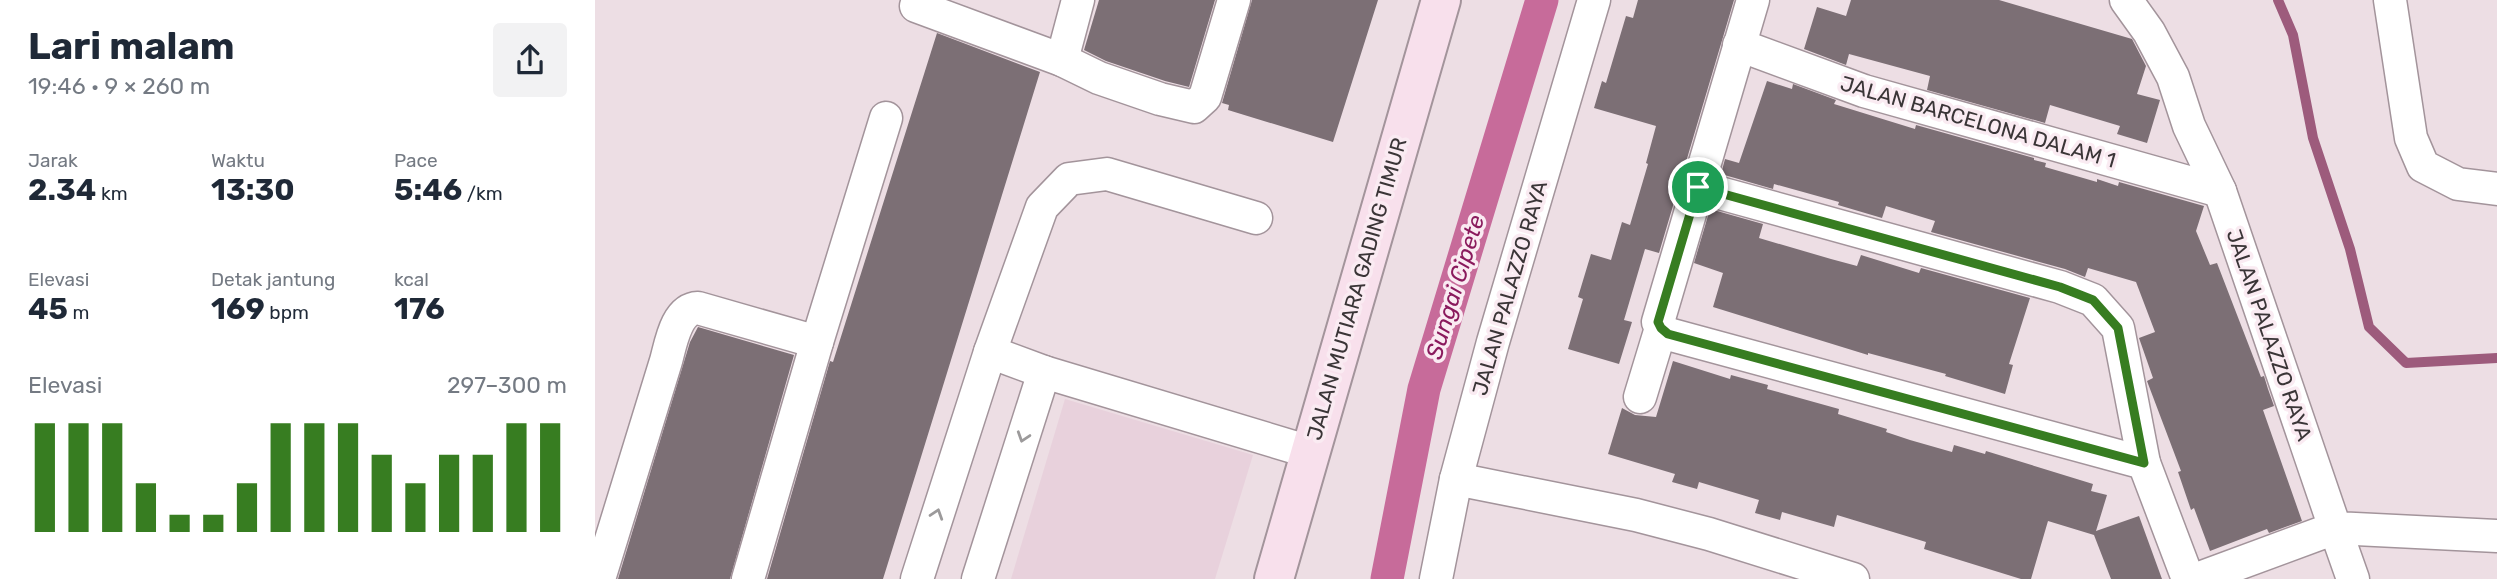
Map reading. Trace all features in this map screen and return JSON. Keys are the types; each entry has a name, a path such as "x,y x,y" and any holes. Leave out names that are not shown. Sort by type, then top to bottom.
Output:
{"main road":[{"name":"JALAN MUTIARA GADING TIMUR","path":"1274,579 1441,0"}],"street":[{"path":"1062,60 1078,0"},
{"path":"916,6 1062,60 1099,78 1160,99 1194,107 1205,97 1234,0"},
{"name":"JALAN PALAZZO RAYA","path":"1436,579 1456,479 1504,303 1594,0"},
{"path":"1753,0 1658,322 1661,328 1668,334 2144,463"},
{"name":"JALAN PALAZZO RAYA","path":"2126,0 2149,32 2173,77 2189,126 2220,191 2353,579"},
{"path":"2390,0 2411,138 2423,166 2458,184 2497,189"},
{"name":"JALAN BARCELONA DALAM 1","path":"1739,46 1864,91 2220,191"},
{"path":"748,579 885,118"},
{"path":"917,579 989,352 1042,207 1069,179 1107,174 1256,218"},
{"path":"1698,187 2060,287 2093,300 2118,328 2144,463 2188,579"},
{"path":"599,579 666,361 684,312 698,308 817,342"},
{"path":"1640,397 1661,328"},
{"path":"989,352 1044,372 1310,452"},
{"path":"978,579 1044,372"},
{"path":"1456,479 1636,515 1709,534 1853,579"},
{"path":"2197,579 2335,528 2496,540"}],"shaded area":[{"path":"1065,399 1253,455 1215,579 1011,579"}],"building":[{"path":"1099,0 1215,0 1189,87 1106,61 1084,50"},
{"path":"1252,0 1378,0 1333,142 1228,110 1229,105 1222,103"},
{"path":"1638,0 1734,0 1659,253 1645,249 1624,320 1632,322 1619,364 1568,349 1583,299 1578,297 1591,254 1611,260 1622,222 1630,225 1656,126 1594,108 1602,81 1606,83 1626,16 1633,18"},
{"path":"1851,0 1999,0 2132,39 2146,66 2137,94 2160,100 2147,143 2117,134 2120,126 2050,105 2045,123 1927,90 1930,76 1849,54 1846,65 1804,49 1817,7 1846,16"},
{"path":"937,33 1040,72 917,470 883,579 767,579 830,361 833,362"},
{"path":"1767,81 1792,89 1793,84 1836,100 1834,104 1915,129 1916,125 2034,158 2046,163 2045,167 2097,182 2097,179 2118,186 2119,182 2204,206 2196,231 2210,265 2217,263 2261,377 2264,376 2274,406 2263,410 2302,521 2269,533 2267,529 2210,551 2194,508 2191,510 2178,472 2181,471 2147,381 2153,378 2139,338 2155,332 2136,282 2088,268 2085,277 1931,232 1935,221 1886,206 1882,218 1838,205 1839,202 1774,184 1773,189 1721,174 1725,159 1739,163"},
{"path":"1710,209 1763,224 1759,238 1831,259 1857,266 1861,255 1919,273 1921,268 2030,298 2009,364 2013,365 2005,394 1945,376 1946,374 1868,355 1713,307 1723,273 1694,263"},
{"path":"698,327 794,355 730,579 618,579 690,342"},
{"path":"1673,361 1730,379 1731,375 1768,385 1767,389 1839,409 1838,414 1887,429 1886,432 1910,440 1952,452 1954,445 1985,454 1986,451 2093,484 2091,491 2107,495 2096,531 2139,516 2162,579 2111,579 2094,535 2048,521 2031,579 2021,579 1924,549 1926,542 1837,515 1834,527 1782,512 1780,520 1755,513 1759,500 1699,482 1697,489 1672,482 1675,474 1608,454 1622,408 1635,415 1656,417"}],"waterway":[{"name":"Sungai Cipete","path":"1387,579 1424,389 1542,0"},
{"path":"2278,0 2293,35 2313,138 2350,249 2369,327 2406,363 2497,358"}],"route":[{"path":"1698,187 2060,287 2093,300 2118,328 2144,463 1668,334 1658,322 1698,187"}]}
